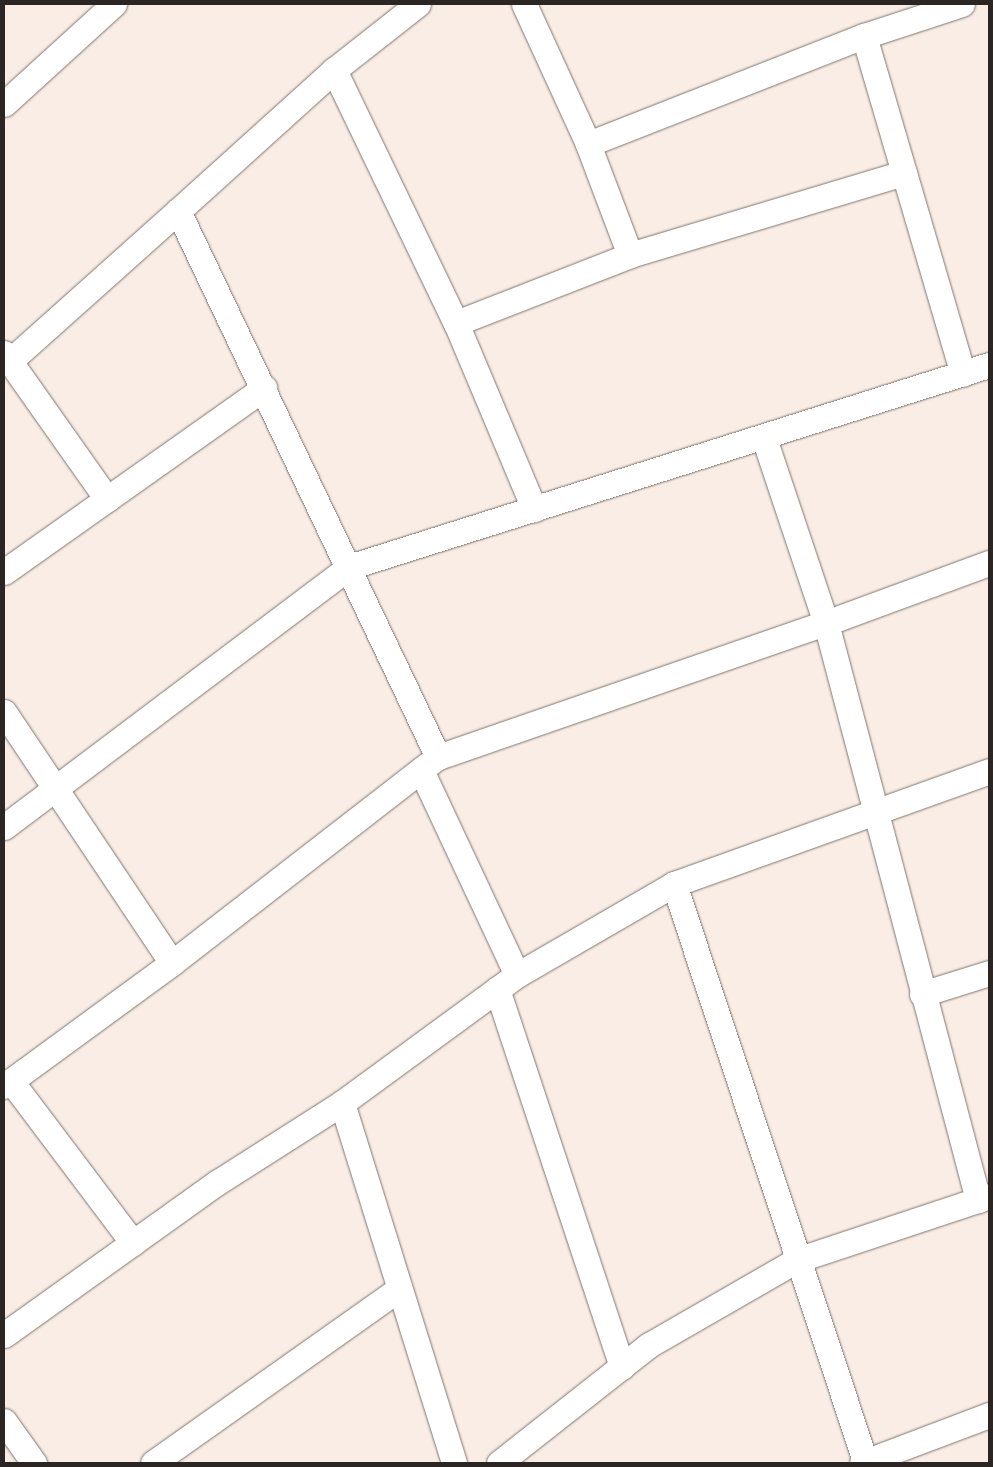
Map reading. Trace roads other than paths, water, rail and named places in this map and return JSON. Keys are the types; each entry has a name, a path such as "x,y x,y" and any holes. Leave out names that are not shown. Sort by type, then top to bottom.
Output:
{"street":[{"path":"4,104 114,4"},
{"path":"107,499 7,357 178,211 334,70 418,4"},
{"path":"524,4 588,144 630,255"},
{"path":"588,144 864,36 962,4"},
{"path":"864,36 963,374"},
{"path":"334,70 456,323 534,510"},
{"path":"456,323 630,255 904,173"},
{"path":"178,211 348,567 517,975"},
{"path":"4,828 54,787 348,567 764,438 989,365"},
{"path":"4,572 264,388"},
{"path":"499,1463 650,1346 797,1260 984,1198 922,994 826,623 764,438"},
{"path":"133,1243 7,1083 172,962 430,764 989,563"},
{"path":"4,712 172,962"},
{"path":"4,1335 218,1182 342,1103 517,975 674,884 989,771"},
{"path":"674,884 864,1462 989,1415"},
{"path":"922,994 989,973"},
{"path":"497,989 622,1367"},
{"path":"342,1103 454,1463"},
{"path":"153,1463 399,1289"},
{"path":"4,1421 34,1463"}]}
